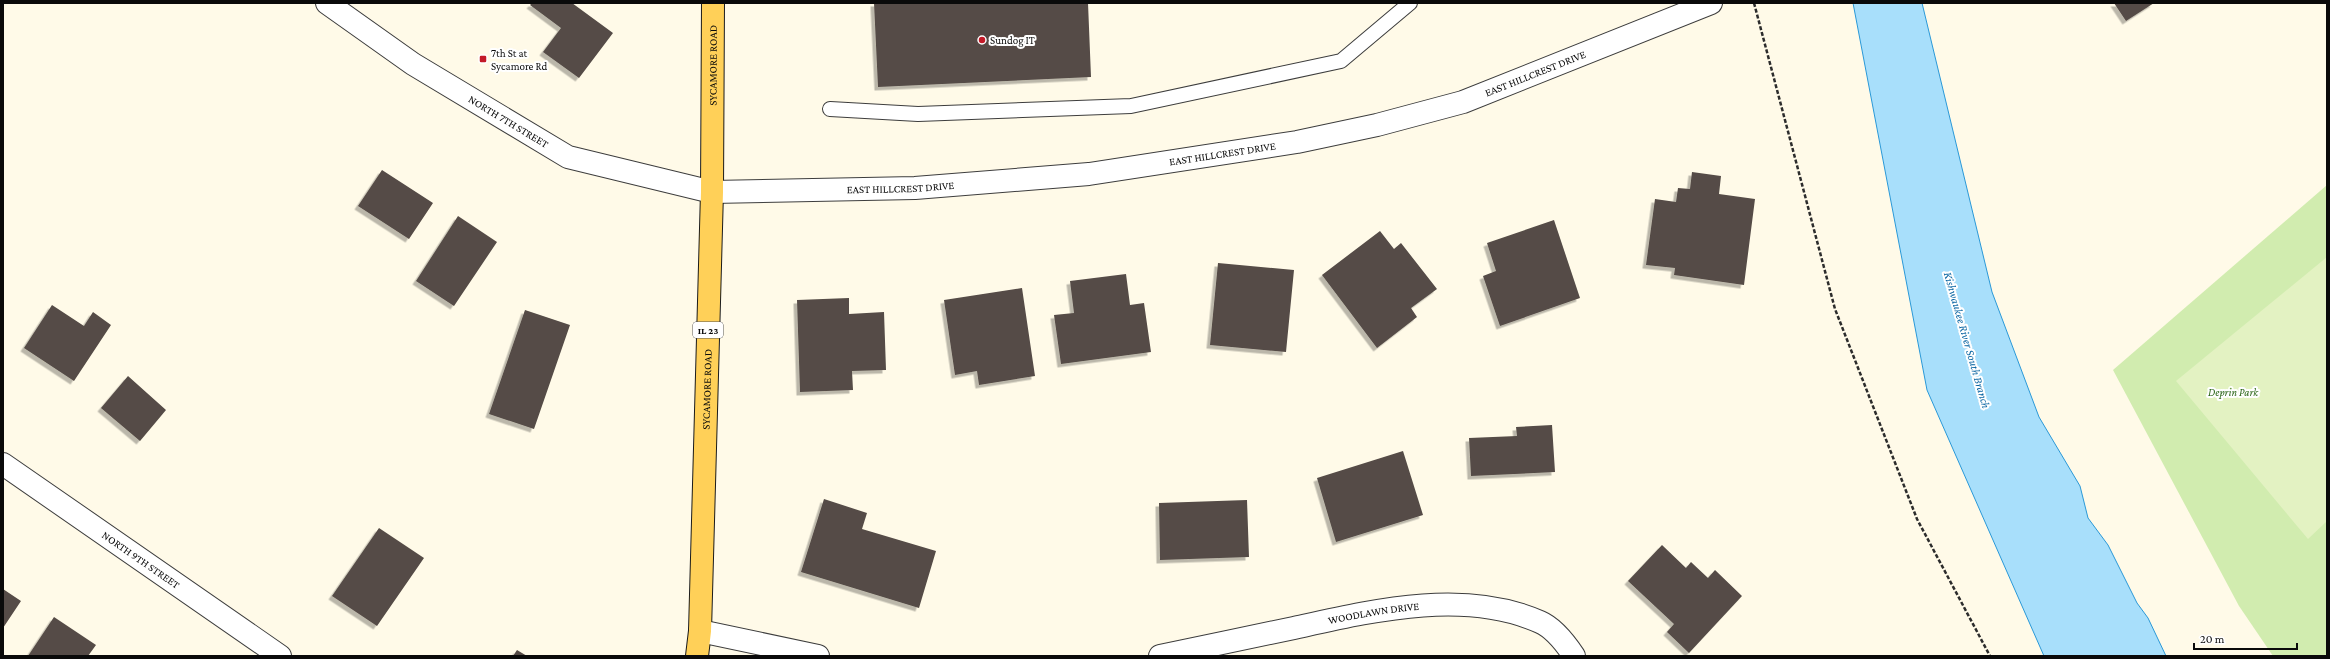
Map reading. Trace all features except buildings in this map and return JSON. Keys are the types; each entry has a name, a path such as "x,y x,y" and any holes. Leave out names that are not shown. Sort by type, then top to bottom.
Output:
{"main road":[{"name":"SYCAMORE ROAD","path":"698,656 700,631 712,192 713,3"}],"street":[{"name":"NORTH 7TH STREET","path":"327,3 413,64 568,157 712,192"},
{"name":"EAST HILLCREST DRIVE","path":"712,192 915,188 1089,174 1297,142 1377,125 1463,102 1711,3"},
{"name":"NORTH 9TH STREET","path":"3,464 280,656"},
{"name":"WOODLAWN DRIVE","path":"1160,656 1362,613 1444,604 1507,611 1542,622 1564,642 1574,656"},
{"path":"700,631 818,656"}],"lane":[{"path":"830,109 918,114 1131,106 1341,61 1410,3"}],"path":[{"path":"1754,3 1835,309 1917,519 1990,656"}],"green space":[{"name":"Deprin Park","path":"2327,185 2327,656 2273,656 2239,606 2113,370"},
{"path":"2327,257 2327,521 2308,539 2176,381"}],"water":[{"name":"Kishwaukee River South Branch","path":"1853,3 1922,3 1992,292 2039,417 2080,486 2088,518 2108,545 2137,603 2148,618 2166,656 2044,656 1927,390"}],"place":[{"name":"Sundog IT","path":"982,40"},
{"name":"7th St at Sycamore Rd","path":"483,59"}]}
